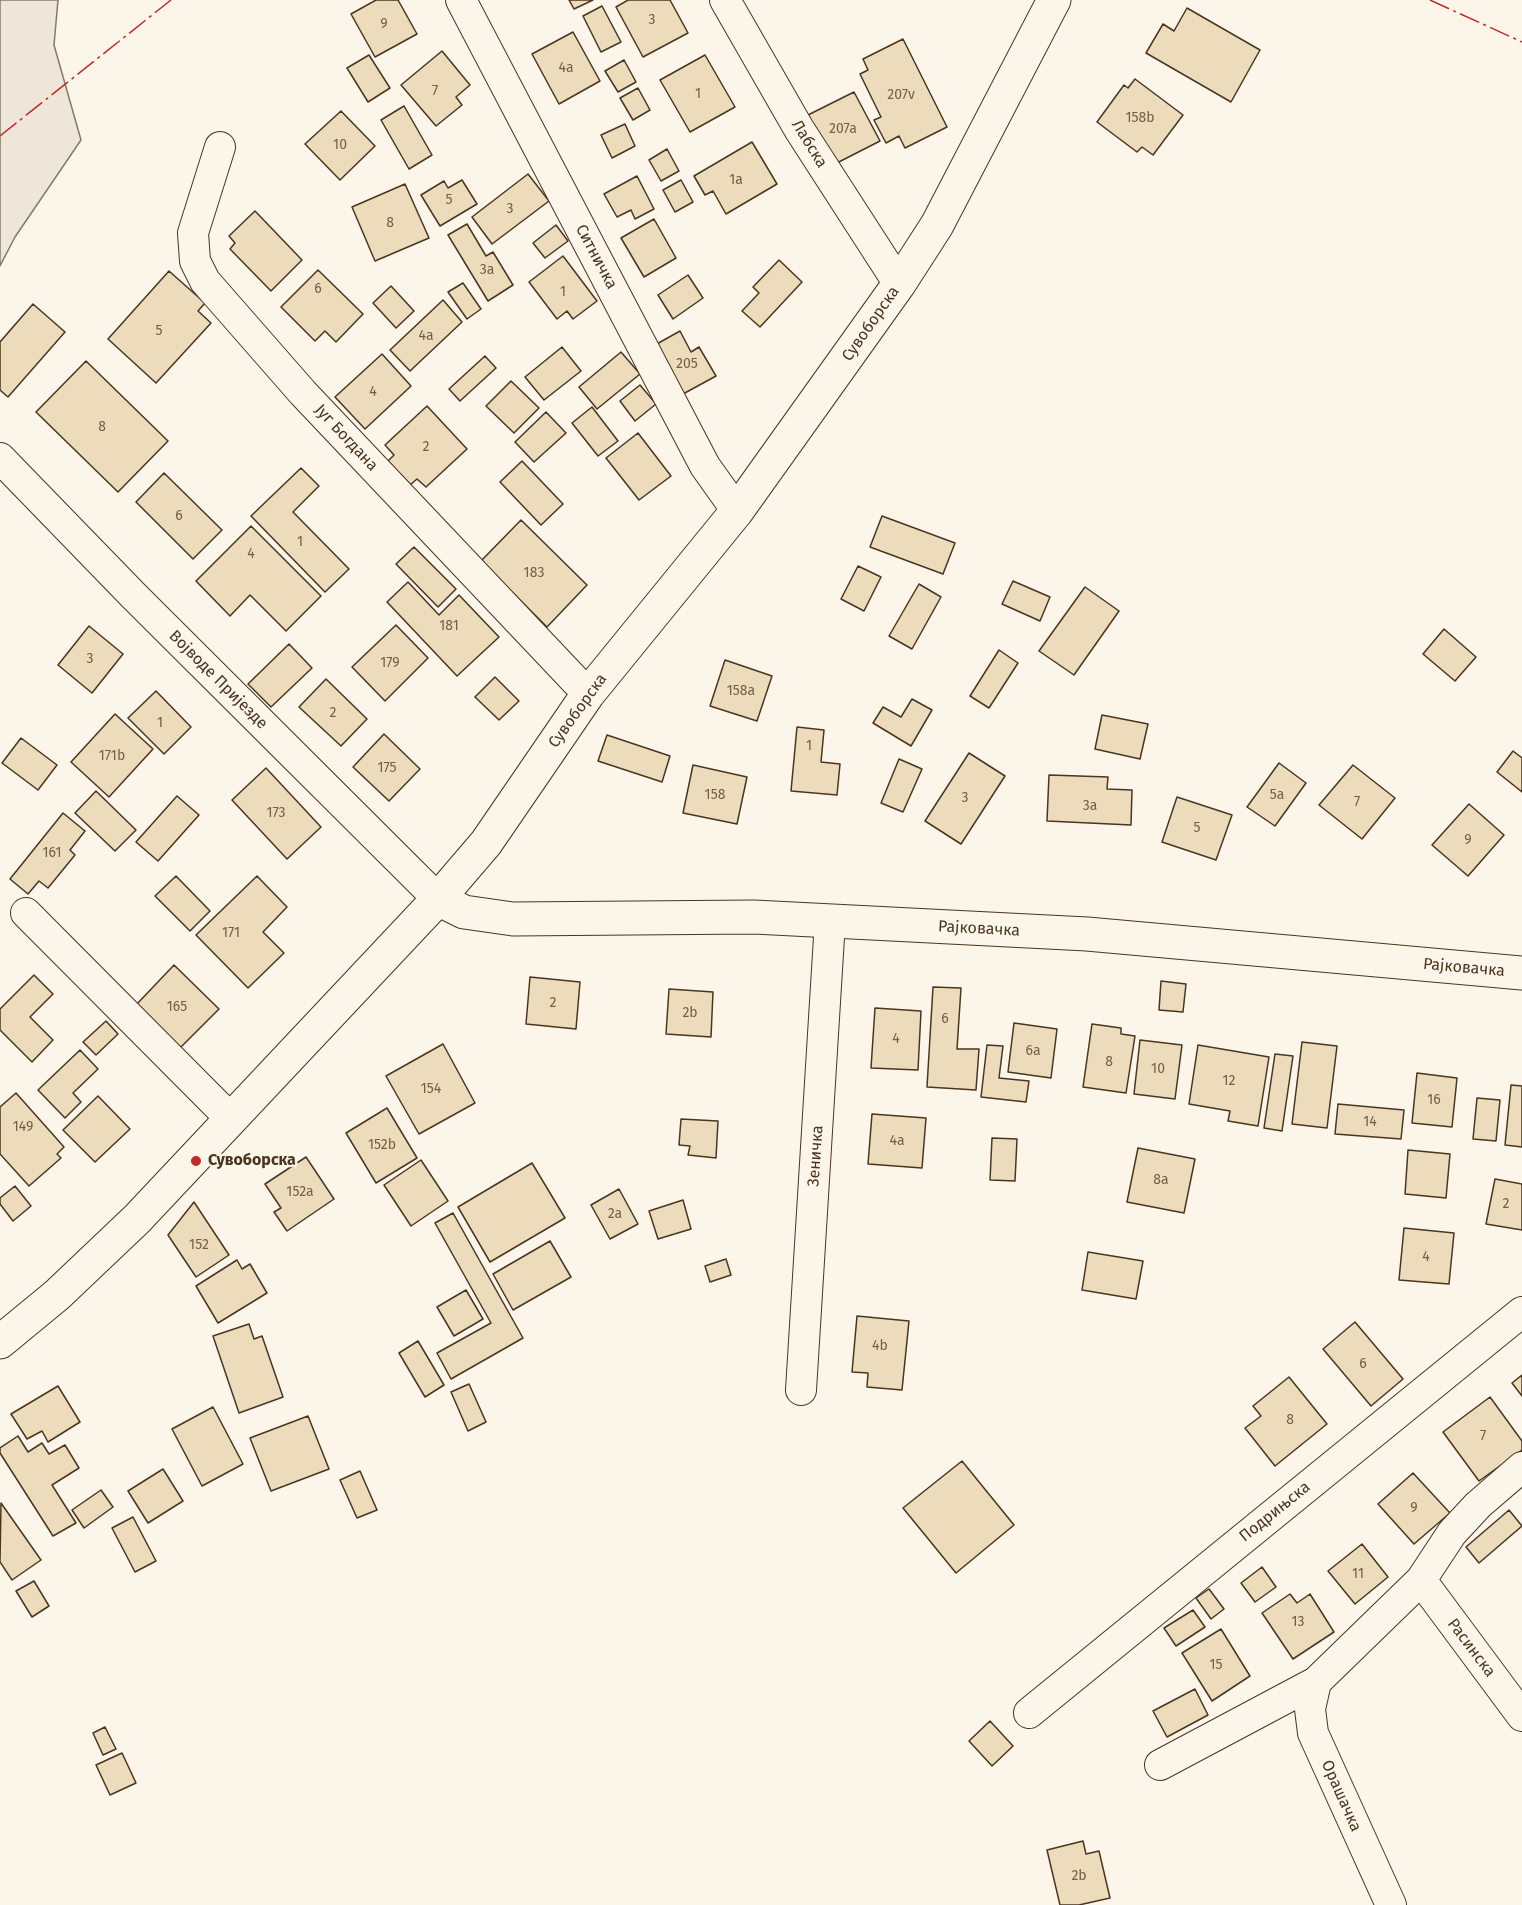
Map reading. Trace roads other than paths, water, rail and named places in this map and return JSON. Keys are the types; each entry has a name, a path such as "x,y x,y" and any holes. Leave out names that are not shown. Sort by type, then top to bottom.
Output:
{"main road":[{"name":"Сувоборска","path":"0,1342 57,1294 137,1219 438,899 486,843 588,694 737,511 899,284 937,225 1054,0"},
{"name":"Рајковачка","path":"438,899 464,912 513,919 754,917 1087,934 1522,973"}],"street":[{"name":"Ситничка","path":"461,0 705,466 737,511"},
{"name":"Лабска","path":"724,0 799,129 899,284"},
{"name":"Југ Богдана","path":"220,147 193,233 195,261 205,281 303,393 588,694"},
{"name":"Војводе Пријезде","path":"0,458 133,595 438,899"},
{"path":"26,913 230,1118"},
{"name":"Зеничка","path":"801,1390 830,921"},
{"name":"Подрињска","path":"1029,1713 1522,1312"},
{"path":"1160,1765 1316,1683 1421,1580 1452,1533 1478,1505 1522,1467"},
{"name":"Расинска","path":"1421,1580 1522,1716"},
{"name":"Орашачка","path":"1316,1683 1310,1709 1312,1733 1391,1905"}],"place":[{"name":"Сувоборска","path":"196,1161"}]}
